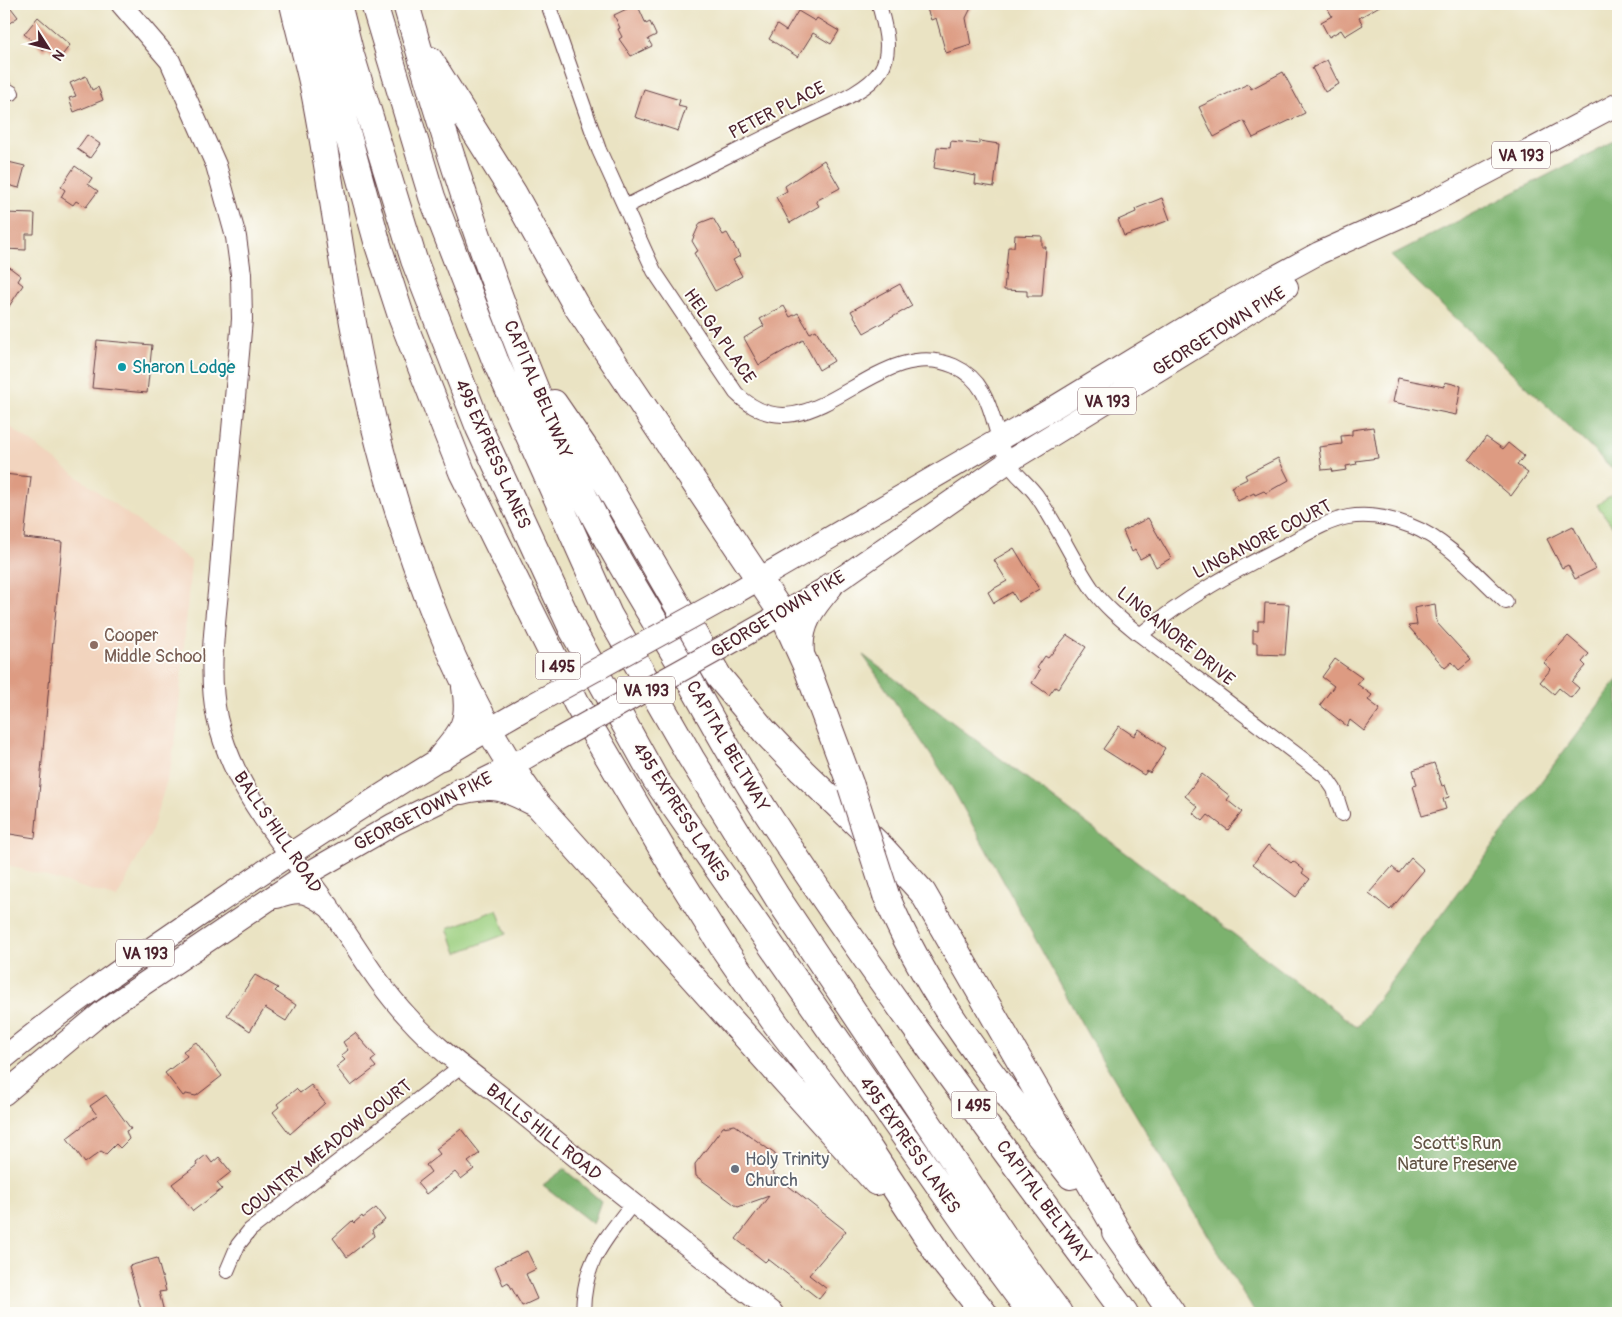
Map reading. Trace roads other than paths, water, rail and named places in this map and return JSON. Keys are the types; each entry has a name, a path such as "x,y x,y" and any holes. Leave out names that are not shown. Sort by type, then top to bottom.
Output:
{"highway":[{"path":"293,4 313,84 359,350 374,425 405,529 431,603 462,674 490,729 510,767 537,804 892,1200 942,1260"},
{"name":"I 495","path":"312,4 378,245 402,319 462,472 577,704 675,871 724,949 776,1024 853,1124 942,1260 984,1313"},
{"name":"495 EXPRESS LANES","path":"338,4 351,55 414,260 479,428 573,631 655,779 973,1235 1030,1313"},
{"name":"495 EXPRESS LANES","path":"374,4 436,206 495,360 609,615 691,758 778,897 1017,1255 1059,1313"},
{"path":"407,4 424,50 514,194 575,304 783,615 801,654 851,786 886,895 898,925 931,984 1009,1097 1126,1246 1172,1313"},
{"name":"CAPITAL BELTWAY","path":"407,4 438,117 468,210 520,352 589,506 634,589 766,813 873,970 1125,1313"},
{"path":"520,352 595,463 719,677 790,758 882,848 923,893 1126,1246"},
{"path":"801,654 799,639 803,624 814,605 830,586"},
{"path":"441,757 456,740 466,724 468,706 462,674"},
{"path":"461,791 484,785 497,786 537,804"}],"main road":[{"name":"GEORGETOWN PIKE","path":"4,1058 56,1016 289,854 361,806 441,757 721,601 1001,439 1216,309 1319,253 1370,229 1395,220 1618,104"},
{"name":"GEORGETOWN PIKE","path":"4,1094 106,1010 305,875 377,833 510,767 783,615 830,586 1008,462 1207,340 1280,292 1374,236 1395,220"},
{"path":"260,904 298,891 308,893 328,906"}],"street":[{"name":"BALLS HILL ROAD","path":"121,4 170,61 216,165 236,237 241,274 242,319 212,658 213,692 222,736 236,773 289,854 328,906 383,987 407,1017 433,1043 461,1066 486,1084 632,1204 773,1313"},
{"name":"HELGA PLACE","path":"548,4 598,150 659,279 736,393 749,406 762,413 793,416 827,402 881,372 926,359 955,367 969,376 980,388 992,410 1008,462"},
{"name":"PETER PLACE","path":"625,208 752,145 853,93 872,81 881,70 887,47 886,32 878,4"},
{"name":"LINGANORE DRIVE","path":"1008,462 1037,496 1094,591 1112,611 1140,635 1325,776 1334,788 1342,814"},
{"name":"LINGANORE COURT","path":"1140,635 1194,594 1245,566 1330,522 1368,515 1386,517 1407,524 1431,536 1506,602"},
{"name":"COUNTRY MEADOW COURT","path":"228,1271 238,1245 250,1230 461,1066"},
{"path":"583,1313 584,1291 588,1271 596,1252 632,1204"}],"place":[{"name":"Sharon Lodge","path":"122,367"},
{"name":"Cooper Middle School","path":"94,645"},
{"name":"Holy Trinity Church","path":"735,1169"}],"park label":[{"name":"Scott's Run Nature Preserve","path":"1457,1153"}]}
